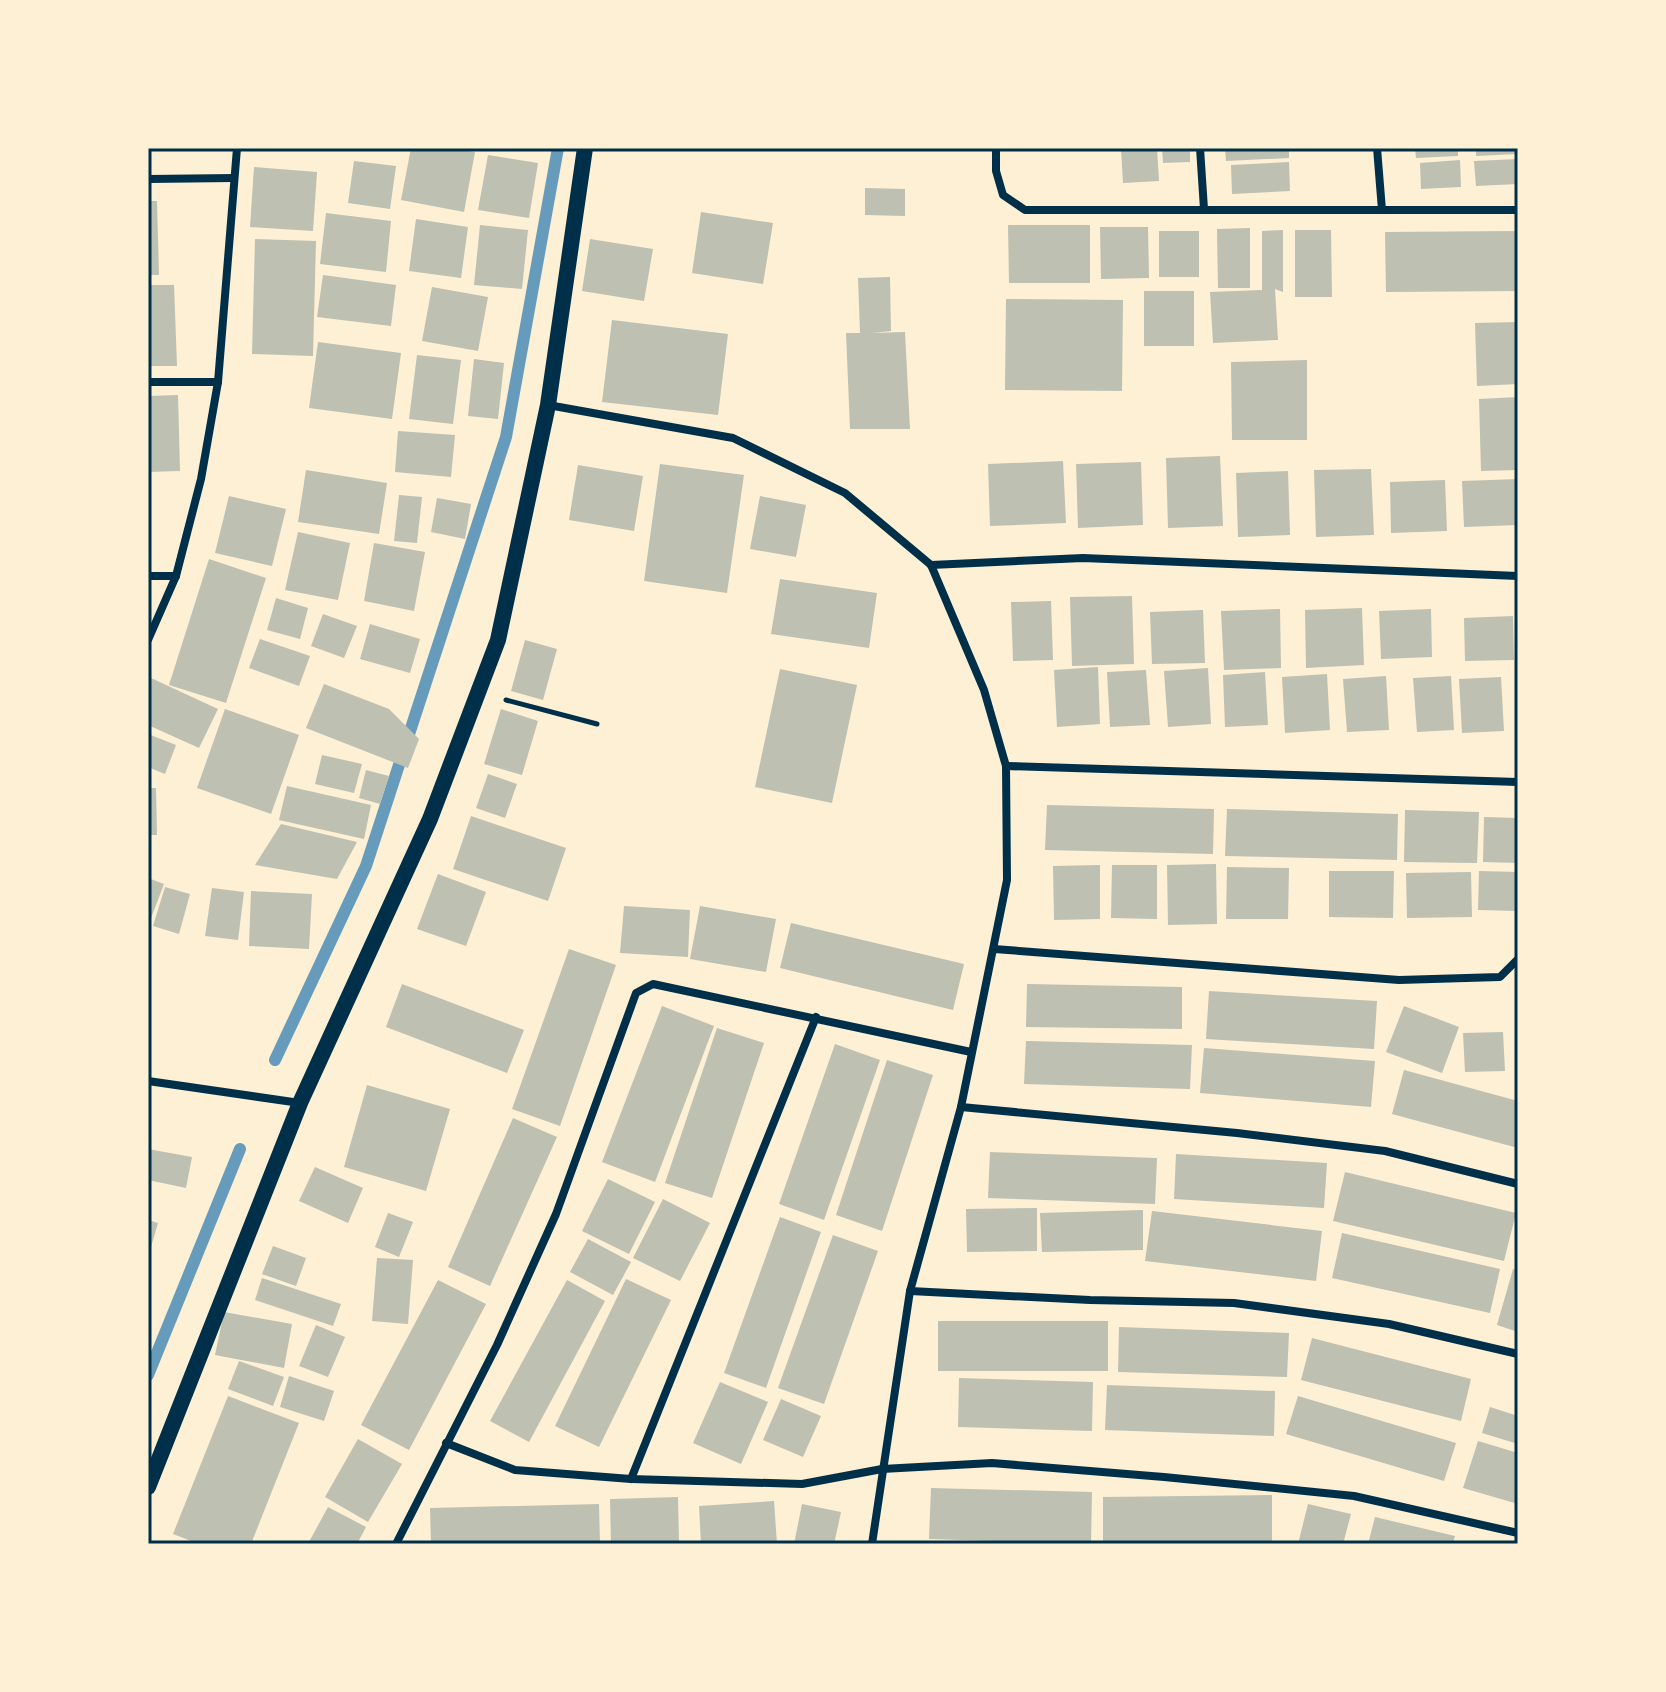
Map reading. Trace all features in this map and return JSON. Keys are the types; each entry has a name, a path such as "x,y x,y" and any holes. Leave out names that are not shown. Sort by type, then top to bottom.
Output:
{"main road":[{"path":"148,1487 300,1103 430,819 498,640 548,405 585,148"}],"street":[{"path":"148,640 176,576 201,479 218,382 237,148"},
{"path":"996,148 996,171 1003,195 1025,210 1518,210"},
{"path":"1200,148 1204,209"},
{"path":"1377,148 1382,210"},
{"path":"148,179 234,178"},
{"path":"148,382 218,382"},
{"path":"548,405 733,438 845,493 931,565 984,690 1006,766 1007,880 961,1107 910,1291 872,1544"},
{"path":"931,565 1083,558 1518,576"},
{"path":"148,576 176,576"},
{"path":"1006,766 1518,782"},
{"path":"994,949 1399,980 1500,977 1518,959"},
{"path":"396,1544 497,1345 556,1214 636,993 653,984 971,1052"},
{"path":"631,1479 816,1017"},
{"path":"148,1081 300,1103"},
{"path":"961,1107 1237,1133 1385,1151 1518,1184"},
{"path":"910,1291 1234,1303 1389,1324 1518,1354"},
{"path":"446,1443 515,1470 631,1479 802,1484 882,1469 992,1463 1164,1477 1354,1496 1518,1533"}],"path":[{"path":"478,693 597,724"}],"building":[{"path":"411,148 452,148 475,152 464,212 401,200"},
{"path":"1121,148 1157,148 1159,181 1123,183"},
{"path":"1162,148 1190,148 1190,162 1163,163"},
{"path":"1225,148 1289,148 1289,158 1226,161"},
{"path":"1415,148 1458,148 1458,156 1416,158"},
{"path":"1476,148 1518,148 1518,154 1476,156"},
{"path":"488,155 538,163 529,218 478,210"},
{"path":"1518,159 1518,184 1476,186 1474,161"},
{"path":"1460,160 1461,187 1421,189 1420,163"},
{"path":"354,161 396,166 390,209 348,203"},
{"path":"1289,162 1290,191 1232,194 1231,165"},
{"path":"254,167 317,172 313,231 250,227"},
{"path":"865,188 905,189 905,216 865,215"},
{"path":"148,201 157,201 159,275 148,275"},
{"path":"701,212 773,223 763,284 692,273"},
{"path":"326,213 391,221 386,272 320,264"},
{"path":"416,219 468,227 461,278 409,271"},
{"path":"480,225 528,230 522,289 474,285"},
{"path":"1008,225 1090,225 1090,283 1009,283"},
{"path":"1100,227 1148,227 1149,278 1101,279"},
{"path":"1250,228 1250,288 1218,288 1217,229"},
{"path":"1283,230 1283,292 1275,289 1278,340 1213,343 1210,292 1262,290 1262,231"},
{"path":"1295,230 1331,230 1332,297 1295,297"},
{"path":"1159,231 1199,231 1199,277 1159,277"},
{"path":"1518,231 1518,291 1386,292 1385,232"},
{"path":"255,239 316,241 313,356 252,354"},
{"path":"590,239 653,249 644,301 582,291"},
{"path":"323,275 396,285 391,326 317,317"},
{"path":"890,277 891,331 872,333 905,332 910,429 850,429 846,333 860,333 858,278"},
{"path":"148,285 174,285 177,366 148,366"},
{"path":"432,287 488,297 478,351 422,341"},
{"path":"1144,291 1194,291 1194,346 1144,346"},
{"path":"1006,299 1123,300 1122,391 1005,390"},
{"path":"612,320 728,334 718,415 602,402"},
{"path":"1518,322 1518,384 1477,386 1475,323"},
{"path":"318,342 401,353 392,419 309,408"},
{"path":"417,355 461,360 453,424 409,419"},
{"path":"474,359 504,363 498,419 468,416"},
{"path":"1307,360 1307,440 1232,440 1231,362"},
{"path":"178,395 180,471 148,472 148,396"},
{"path":"1518,397 1518,470 1481,471 1479,399"},
{"path":"398,431 455,435 451,477 395,472"},
{"path":"1220,456 1223,526 1168,528 1166,458"},
{"path":"1063,461 1066,523 990,526 988,464"},
{"path":"1141,462 1143,525 1078,528 1076,464"},
{"path":"660,464 744,475 727,593 644,581"},
{"path":"578,465 643,476 634,531 569,520"},
{"path":"1371,469 1374,535 1316,537 1314,470"},
{"path":"306,470 387,483 379,534 298,522"},
{"path":"1288,471 1290,535 1238,537 1236,473"},
{"path":"1518,479 1518,525 1464,527 1462,481"},
{"path":"1445,480 1447,531 1391,533 1390,482"},
{"path":"399,495 422,497 417,543 394,541"},
{"path":"229,496 286,509 272,566 215,553"},
{"path":"760,496 806,505 796,557 750,549"},
{"path":"437,498 471,504 465,539 431,532"},
{"path":"298,532 350,543 338,600 285,590"},
{"path":"374,543 425,552 414,611 364,601"},
{"path":"209,559 266,578 226,703 169,685"},
{"path":"780,579 877,593 869,648 771,634"},
{"path":"1132,596 1134,664 1072,666 1070,597"},
{"path":"276,598 308,608 300,639 267,630"},
{"path":"1051,601 1053,660 1013,661 1011,602"},
{"path":"1362,608 1364,665 1306,668 1305,610"},
{"path":"1280,609 1281,668 1224,670 1221,611"},
{"path":"1431,609 1432,657 1381,659 1379,611"},
{"path":"1203,610 1205,663 1152,664 1150,612"},
{"path":"323,614 357,626 344,658 311,646"},
{"path":"1513,616 1514,660 1465,661 1464,618"},
{"path":"370,624 420,639 410,673 360,659"},
{"path":"260,639 310,656 299,686 249,668"},
{"path":"525,640 557,649 543,700 511,691"},
{"path":"1098,667 1100,724 1057,727 1054,670"},
{"path":"1208,668 1211,724 1168,727 1164,671"},
{"path":"780,669 857,685 832,803 755,787"},
{"path":"1146,670 1150,725 1110,727 1107,672"},
{"path":"1265,672 1268,725 1225,727 1223,675"},
{"path":"1327,674 1330,730 1285,733 1282,677"},
{"path":"1386,676 1389,730 1347,732 1343,679"},
{"path":"1451,676 1454,730 1417,732 1413,678"},
{"path":"1501,677 1504,731 1462,733 1459,679"},
{"path":"151,678 218,709 199,748 148,725 148,685"},
{"path":"324,684 389,709 419,739 408,768 306,728"},
{"path":"225,709 299,735 271,814 197,788"},
{"path":"501,709 538,721 522,775 484,764"},
{"path":"148,734 176,745 165,774 148,767"},
{"path":"322,755 362,764 354,793 315,784"},
{"path":"366,770 389,776 380,804 359,798"},
{"path":"488,774 517,784 505,818 476,808"},
{"path":"287,786 371,805 364,839 279,820"},
{"path":"148,788 156,788 157,835 148,835"},
{"path":"1047,805 1214,809 1213,854 1045,850"},
{"path":"1227,809 1398,814 1397,860 1225,856"},
{"path":"1405,810 1479,812 1477,863 1404,862"},
{"path":"471,816 566,848 548,901 453,869"},
{"path":"1484,817 1518,818 1518,863 1483,862"},
{"path":"281,824 357,842 337,879 255,865"},
{"path":"1216,864 1217,924 1168,925 1167,865"},
{"path":"1100,865 1100,919 1054,920 1053,866"},
{"path":"1112,865 1157,865 1157,919 1111,918"},
{"path":"1227,867 1289,868 1288,919 1226,919"},
{"path":"1329,871 1394,871 1393,918 1329,917"},
{"path":"1479,871 1518,872 1518,911 1478,910"},
{"path":"1471,872 1472,917 1407,918 1406,873"},
{"path":"438,874 486,892 466,946 417,929"},
{"path":"148,878 164,884 148,926"},
{"path":"165,887 190,894 179,934 153,926"},
{"path":"212,888 244,892 238,940 205,936"},
{"path":"251,891 312,894 309,949 249,946"},
{"path":"624,906 690,910 688,957 620,953"},
{"path":"700,906 776,919 766,972 690,959"},
{"path":"791,923 964,964 953,1010 780,968"},
{"path":"569,949 616,965 560,1126 512,1109"},
{"path":"402,984 524,1030 507,1073 386,1027"},
{"path":"1027,984 1182,987 1182,1029 1026,1027"},
{"path":"1209,991 1377,1001 1374,1049 1206,1039"},
{"path":"662,1006 714,1026 655,1182 602,1162"},
{"path":"1404,1006 1459,1027 1442,1073 1386,1052"},
{"path":"717,1028 764,1043 712,1198 665,1183"},
{"path":"1503,1032 1505,1071 1465,1072 1463,1033"},
{"path":"1026,1041 1192,1045 1190,1089 1024,1084"},
{"path":"835,1044 880,1060 824,1220 779,1204"},
{"path":"1204,1048 1375,1061 1371,1107 1200,1093"},
{"path":"887,1060 933,1075 882,1231 836,1215"},
{"path":"1404,1070 1518,1101 1518,1148 1392,1114"},
{"path":"367,1085 450,1109 426,1191 344,1167"},
{"path":"513,1118 557,1137 490,1286 448,1267"},
{"path":"148,1149 192,1157 186,1188 148,1180"},
{"path":"990,1152 1157,1158 1155,1204 988,1198"},
{"path":"1176,1154 1327,1163 1324,1208 1174,1199"},
{"path":"315,1167 363,1188 348,1223 299,1201"},
{"path":"1345,1172 1516,1213 1504,1261 1333,1221"},
{"path":"608,1179 655,1202 629,1254 582,1231"},
{"path":"663,1199 710,1223 680,1281 633,1258"},
{"path":"1037,1208 1037,1251 967,1252 966,1209"},
{"path":"1143,1210 1143,1250 1042,1252 1040,1213"},
{"path":"1152,1211 1322,1231 1316,1281 1145,1261"},
{"path":"388,1213 413,1222 399,1257 375,1247"},
{"path":"780,1217 821,1232 766,1388 724,1373"},
{"path":"148,1220 158,1223 149,1254 148,1254"},
{"path":"1342,1233 1500,1269 1490,1313 1332,1278"},
{"path":"833,1235 878,1251 824,1404 778,1388"},
{"path":"588,1239 631,1262 613,1295 570,1272"},
{"path":"273,1246 306,1258 296,1286 262,1274"},
{"path":"377,1258 413,1260 408,1324 372,1321"},
{"path":"1513,1269 1518,1270 1518,1332 1497,1325"},
{"path":"262,1278 341,1304 333,1326 255,1300"},
{"path":"626,1279 671,1300 599,1447 555,1426"},
{"path":"438,1280 486,1304 409,1450 361,1425"},
{"path":"567,1280 605,1301 529,1442 490,1421"},
{"path":"224,1312 292,1324 284,1368 215,1355"},
{"path":"938,1321 1108,1321 1108,1371 938,1371"},
{"path":"316,1325 345,1337 328,1377 299,1366"},
{"path":"1119,1327 1289,1333 1287,1377 1118,1372"},
{"path":"1312,1338 1471,1379 1461,1421 1301,1380"},
{"path":"239,1361 284,1377 273,1406 228,1389"},
{"path":"289,1376 334,1391 324,1421 280,1407"},
{"path":"959,1378 1093,1382 1092,1431 958,1427"},
{"path":"720,1382 768,1402 741,1464 693,1443"},
{"path":"1107,1385 1275,1391 1274,1436 1105,1430"},
{"path":"228,1396 299,1423 251,1544 199,1544 173,1534"},
{"path":"1298,1396 1456,1443 1444,1481 1286,1434"},
{"path":"781,1399 821,1416 803,1457 763,1440"},
{"path":"1490,1407 1518,1416 1518,1444 1482,1433"},
{"path":"358,1439 402,1464 368,1522 325,1497"},
{"path":"1478,1441 1518,1453 1518,1504 1463,1488"},
{"path":"931,1488 1092,1492 1091,1544 929,1539"},
{"path":"1272,1495 1272,1544 1103,1544 1103,1497"},
{"path":"678,1497 679,1544 611,1544 610,1499"},
{"path":"774,1501 777,1544 701,1544 699,1506"},
{"path":"599,1504 600,1544 431,1544 430,1508"},
{"path":"802,1504 841,1512 834,1544 794,1544"},
{"path":"1308,1504 1351,1514 1343,1544 1298,1544"},
{"path":"328,1507 366,1527 357,1544 309,1542"},
{"path":"1375,1517 1455,1536 1453,1544 1368,1544"}],"waterway":[{"path":"275,1060 366,866 506,437 558,148"},
{"path":"148,1375 240,1149"}]}
